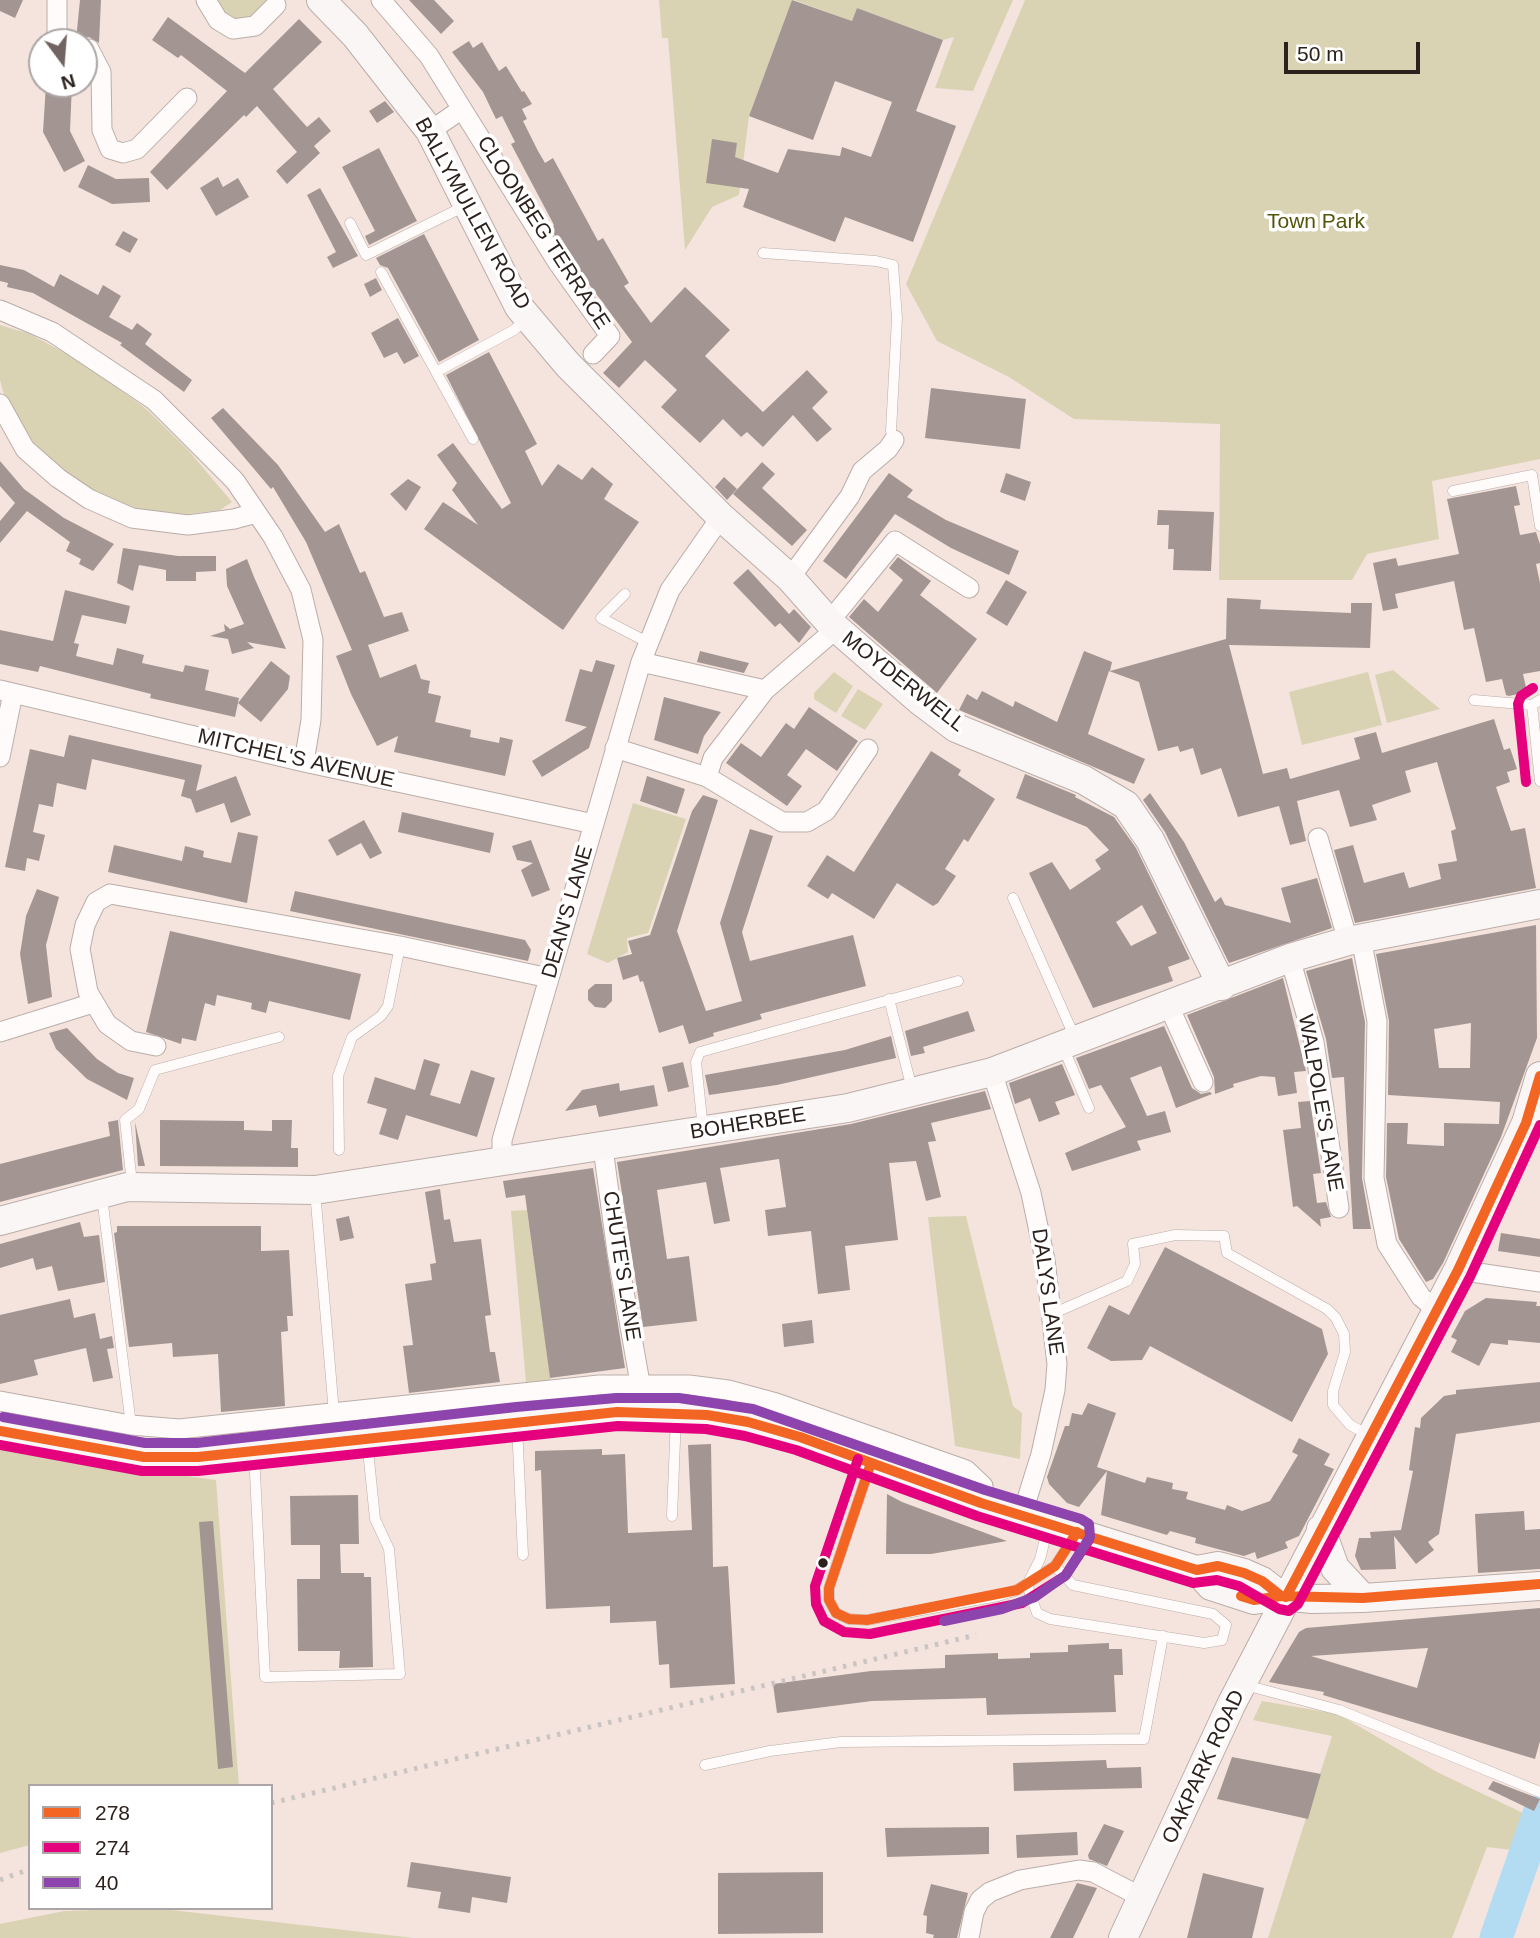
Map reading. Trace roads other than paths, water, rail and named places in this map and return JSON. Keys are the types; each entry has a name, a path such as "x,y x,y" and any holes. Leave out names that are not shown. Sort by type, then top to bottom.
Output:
{"main road":[{"name":"BALLYMULLEN ROAD","path":"321,0 355,35 429,131 519,307 580,360"},
{"name":"MOYDERWELL","path":"580,360 721,517 790,578 833,626 956,728 1084,780 1126,805 1150,840 1222,986"},
{"name":"BOHERBEE","path":"0,1221 101,1193 133,1187 315,1190 797,1117 913,1093 992,1072 1290,958 1355,939 1540,904"},
{"name":"OAKPARK ROAD","path":"1123,1938 1284,1596 1458,1270 1526,1123 1540,1076"},
{"path":"0,1430 29,1438 144,1457 198,1457 517,1421 617,1412 677,1412 748,1422 981,1503 1197,1570 1218,1566 1244,1573 1284,1596 1363,1598 1538,1585"},
{"path":"1321,1530 1335,1568 1363,1598"}],"street":[{"path":"57,0 57,28"},
{"path":"206,0 218,20 233,29 255,26 276,5"},
{"name":"CLOONBEG TERRACE","path":"381,0 429,56 558,262 610,336 580,360"},
{"path":"98,66 101,72 102,130 110,149 123,153 137,149 187,98"},
{"path":"429,131 462,109"},
{"path":"0,310 52,332 154,400 235,481 274,537 301,590 313,640 311,720 304,762"},
{"path":"0,404 25,449 58,478 89,499 132,518 188,525 256,513"},
{"path":"790,578 850,496 862,471 888,449 894,440"},
{"name":"DEAN'S LANE","path":"502,1163 502,1140 641,662 670,590 721,517"},
{"path":"707,777 713,758 765,690 833,626 895,541 969,588"},
{"path":"641,662 765,690"},
{"path":"0,757 7,692"},
{"name":"MITCHEL'S AVENUE","path":"7,692 304,762 594,824"},
{"path":"615,748 707,777 782,822 807,822 826,811 868,749"},
{"path":"1318,838 1355,939 1377,1021 1374,1178 1387,1244 1421,1297 1437,1310"},
{"path":"156,1046 131,1041 107,1024 93,1003 84,977 80,949 85,925 96,902 110,894 400,946 549,978"},
{"name":"WALPOLE'S LANE","path":"1290,958 1314,1042 1339,1208"},
{"path":"0,1032 93,1003"},
{"path":"1168,1004 1203,1082"},
{"name":"DALYS LANE","path":"992,1072 1031,1193 1045,1260 1057,1364 1055,1390 1022,1515"},
{"name":"CHUTE'S LANE","path":"603,1148 617,1252 640,1383"},
{"path":"1458,1270 1540,1282"},
{"path":"0,1401 131,1425 179,1429 640,1383 727,1390 788,1407 966,1470 983,1486 981,1503"},
{"path":"969,1938 974,1912 980,1900 989,1892 1020,1880 1079,1870 1093,1872 1143,1898"}],"lane":[{"path":"350,223 366,254 467,205"},
{"path":"763,253 876,261 893,265 897,318 891,431 894,440"},
{"path":"381,272 473,439"},
{"path":"436,372 514,330 528,317"},
{"path":"1453,491 1532,475 1540,526"},
{"path":"625,594 601,618 649,643"},
{"path":"1474,700 1536,703 1540,781"},
{"path":"1013,898 1069,1042 1088,1108"},
{"path":"339,1150 338,1076 352,1037 381,1016 388,1006 400,946"},
{"path":"703,1131 696,1062 700,1052 958,981"},
{"path":"890,999 913,1093"},
{"path":"133,1187 125,1119 139,1109 155,1070 279,1037"},
{"path":"315,1190 334,1413"},
{"path":"101,1193 131,1425"},
{"path":"1052,1314 1127,1281 1135,1264 1133,1244 1175,1236 1224,1236 1227,1253 1327,1310 1336,1318 1344,1335 1345,1352 1333,1391 1333,1405 1350,1425 1371,1436"},
{"path":"672,1516 677,1412"},
{"path":"517,1421 523,1555"},
{"path":"253,1451 265,1676 400,1674 389,1549 375,1519 367,1439"},
{"path":"871,1463 829,1588 829,1600 836,1613 849,1619 867,1620 998,1596 1027,1585 1055,1566 1077,1532"},
{"path":"1049,1523 1040,1559 1027,1585 1037,1613 1050,1619 1204,1643 1222,1640 1226,1625 1213,1614 1073,1585 1055,1566"},
{"path":"705,1765 770,1751 841,1742 1144,1739 1163,1636"},
{"path":"1242,1684 1339,1710 1535,1790"}],"waterway":[{"path":"1496,1938 1540,1811"}],"railway":[{"path":"273,1803 976,1635"},
{"path":"0,1880 28,1870"}],"park label":[{"name":"Town Park","path":"1316,222"}]}
